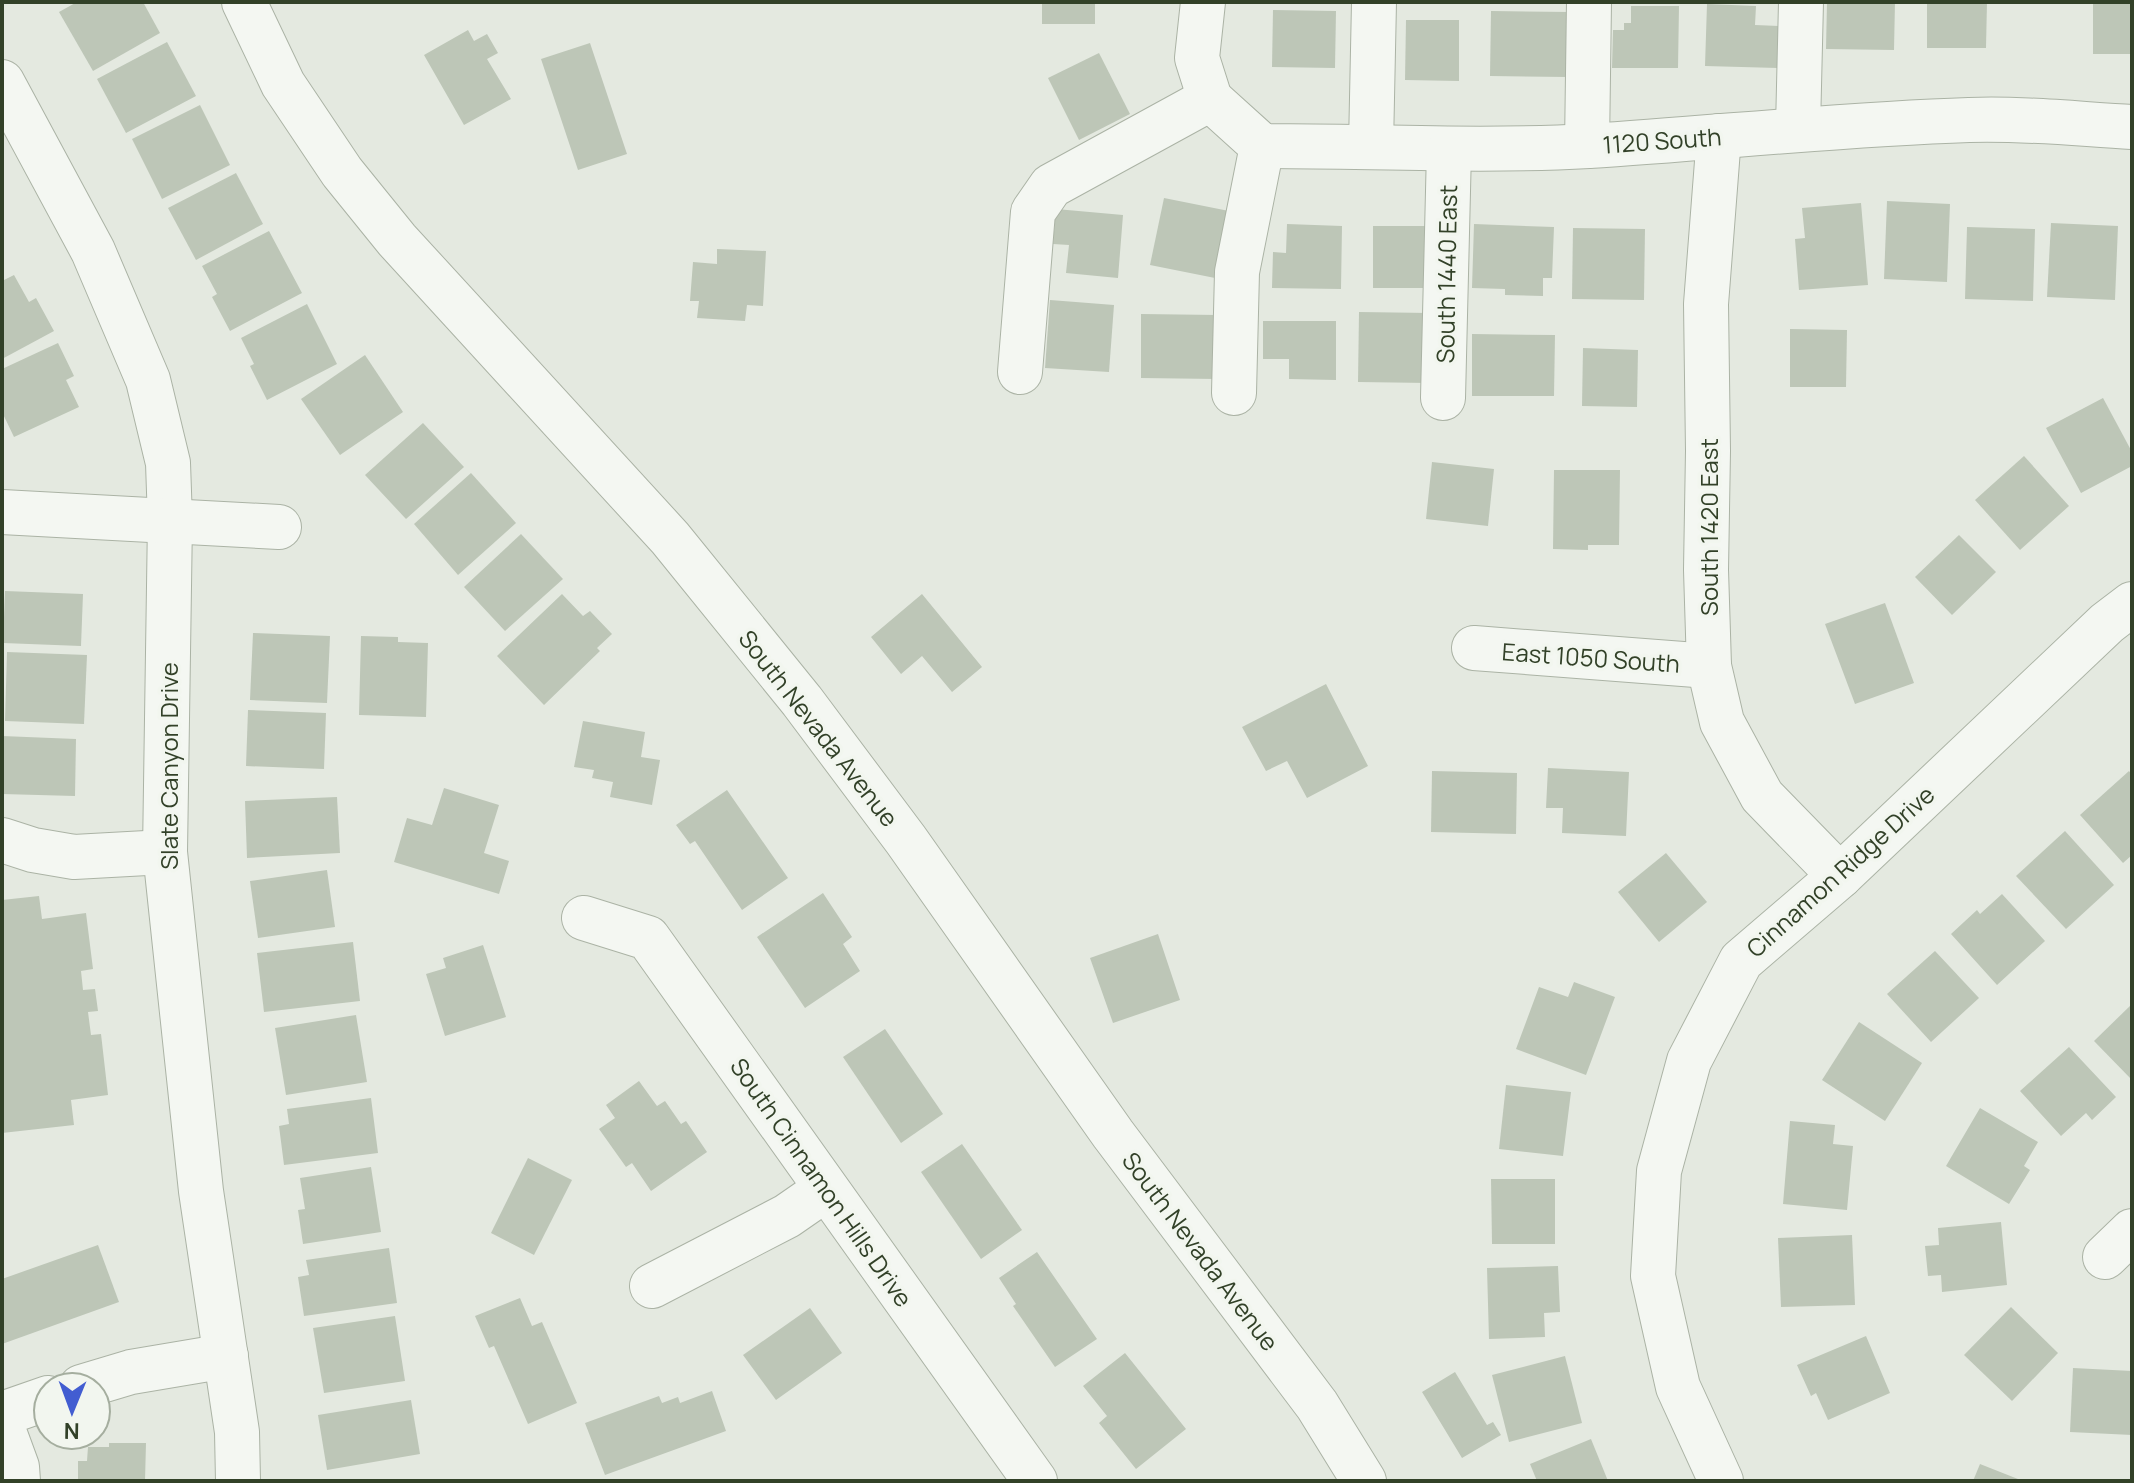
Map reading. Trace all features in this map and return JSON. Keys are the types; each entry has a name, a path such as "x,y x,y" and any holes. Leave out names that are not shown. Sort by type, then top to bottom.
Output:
{"street":[{"name":"South Nevada Avenue","path":"244,2 283,84 342,172 397,240 670,538 802,701 906,840 1113,1134 1317,1405 1364,1481"},
{"path":"1203,2 1197,58 1210,99 1262,146 1237,272 1234,393"},
{"path":"1371,146 1374,2"},
{"path":"1587,146 1589,2"},
{"path":"1798,128 1801,2"},
{"name":"Slate Canyon Drive","path":"2,82 93,251 148,380 168,463 170,520 165,852 201,1191 237,1432 238,1481"},
{"path":"1020,372 1033,212 1051,186 1210,99"},
{"name":"1120 South","path":"1262,146 1449,150 1587,146 1798,128 1973,120 2132,127"},
{"name":"South 1420 East","path":"1719,136 1706,304 1709,666 1722,722 1762,796 1840,876"},
{"name":"South 1440 East","path":"1443,398 1449,150"},
{"path":"2,512 279,527"},
{"name":"Cinnamon Ridge Drive","path":"1721,1481 1678,1387 1653,1276 1659,1171 1689,1061 1741,961 1840,876 2107,623 2132,604"},
{"name":"East 1050 South","path":"1474,648 1709,666"},
{"path":"2,840 33,850 74,857 165,852"},
{"name":"South Cinnamon Hills Drive","path":"584,918 648,938 1035,1481"},
{"path":"652,1286 787,1216 826,1189"},
{"path":"112,1378 226,1356"},
{"path":"2,1414 32,1404"},
{"path":"2,1426 17,1467 18,1481"}],"building":[{"path":"77,2 143,2 160,33 93,71 59,12"},
{"path":"1042,2 1095,2 1095,24 1042,24"},
{"path":"1827,2 1895,2 1894,50 1826,49"},
{"path":"1927,2 1987,2 1986,48 1927,48"},
{"path":"2093,2 2132,2 2132,54 2093,54"},
{"path":"1707,4 1756,6 1755,25 1779,26 1778,68 1705,66"},
{"path":"1631,6 1679,6 1678,68 1612,68 1613,30 1624,30 1624,23 1631,23"},
{"path":"1273,10 1336,11 1335,68 1272,67"},
{"path":"1491,11 1570,12 1568,77 1490,76"},
{"path":"1406,20 1459,20 1459,81 1405,80"},
{"path":"468,30 474,41 487,34 498,53 487,59 511,99 464,125 424,55"},
{"path":"167,42 196,96 126,133 97,79"},
{"path":"590,43 627,154 578,170 541,59"},
{"path":"1099,53 1130,114 1079,140 1048,78"},
{"path":"200,105 230,165 162,199 132,139"},
{"path":"236,173 263,224 196,260 168,208"},
{"path":"1164,198 1234,212 1220,279 1150,265"},
{"path":"1887,201 1950,204 1947,282 1884,279"},
{"path":"1861,203 1868,285 1799,290 1795,239 1805,238 1802,208"},
{"path":"1056,209 1123,215 1118,278 1066,273 1069,245 1053,244"},
{"path":"2051,223 2118,226 2115,300 2047,297"},
{"path":"1287,224 1342,226 1341,289 1272,288 1273,252 1286,253"},
{"path":"1474,224 1554,227 1552,278 1543,278 1543,296 1505,295 1505,289 1472,288"},
{"path":"1373,226 1427,226 1427,288 1373,288"},
{"path":"1967,227 2035,229 2033,301 1965,299"},
{"path":"1573,228 1645,229 1644,300 1572,299"},
{"path":"269,231 302,293 230,331 212,297 217,294 202,266"},
{"path":"717,249 766,251 763,306 747,305 745,321 697,318 699,301 690,301 693,262 717,264"},
{"path":"14,275 29,302 36,298 54,331 2,359 2,281"},
{"path":"1050,300 1114,305 1109,372 1045,368"},
{"path":"307,304 337,364 267,400 250,366 254,364 241,338"},
{"path":"1359,312 1430,313 1429,383 1358,382"},
{"path":"1141,314 1218,315 1217,379 1141,378"},
{"path":"1263,321 1336,321 1336,380 1289,379 1289,359 1263,359"},
{"path":"1790,329 1847,330 1846,387 1790,387"},
{"path":"1472,334 1555,335 1554,396 1472,396"},
{"path":"58,343 74,376 66,380 79,407 14,437 2,412 2,369"},
{"path":"1583,348 1638,350 1637,407 1582,406"},
{"path":"365,355 403,412 340,455 301,399"},
{"path":"2103,398 2132,452 2132,466 2081,493 2046,428"},
{"path":"423,423 464,467 406,519 365,475"},
{"path":"2024,456 2069,506 2020,550 1975,500"},
{"path":"1432,462 1494,469 1488,526 1426,519"},
{"path":"1554,470 1620,470 1619,545 1588,545 1588,550 1553,549"},
{"path":"471,473 516,523 458,575 414,524"},
{"path":"521,534 563,579 505,631 464,587"},
{"path":"1959,535 1996,572 1952,615 1915,577"},
{"path":"5,591 83,594 81,646 3,643"},
{"path":"562,594 583,616 590,611 612,634 597,648 600,651 544,705 497,656"},
{"path":"922,594 982,667 952,692 922,656 901,674 871,637"},
{"path":"1885,603 1914,683 1855,704 1825,624"},
{"path":"253,633 330,636 327,703 250,700"},
{"path":"361,636 398,637 398,642 428,643 426,717 359,715"},
{"path":"7,652 87,655 84,724 5,721"},
{"path":"1326,684 1368,766 1307,798 1287,761 1266,771 1242,727"},
{"path":"248,710 326,713 324,769 246,766"},
{"path":"583,721 645,732 641,757 660,760 652,805 610,797 613,782 592,778 594,770 574,767"},
{"path":"2,736 76,739 75,796 2,794"},
{"path":"1548,768 1629,772 1626,836 1562,833 1563,808 1546,808"},
{"path":"1432,771 1517,773 1516,834 1431,832"},
{"path":"2129,771 2132,775 2132,855 2123,863 2080,815"},
{"path":"444,788 499,805 484,853 509,861 499,894 394,862 407,818 432,825"},
{"path":"727,790 788,878 742,910 695,841 690,844 676,825"},
{"path":"337,797 340,853 247,858 245,801"},
{"path":"2065,831 2114,885 2066,929 2016,876"},
{"path":"1666,853 1707,902 1659,942 1618,892"},
{"path":"327,870 335,927 258,938 250,881"},
{"path":"823,893 852,937 843,944 860,971 805,1008 757,937"},
{"path":"2002,894 2045,941 1997,985 1951,934 1977,910 1980,914"},
{"path":"39,896 42,919 86,913 93,969 81,971 83,990 95,989 98,1011 88,1012 91,1035 101,1034 108,1095 71,1100 74,1125 2,1133 2,900"},
{"path":"1158,934 1180,1000 1113,1023 1090,958"},
{"path":"353,942 360,1001 264,1012 257,953"},
{"path":"483,945 506,1017 445,1036 426,974 446,968 443,958"},
{"path":"1935,951 1979,998 1931,1042 1887,994"},
{"path":"1574,982 1615,997 1586,1075 1516,1049 1539,987 1568,997"},
{"path":"2132,1004 2132,1080 2094,1041"},
{"path":"356,1015 367,1082 286,1095 275,1028"},
{"path":"1859,1022 1922,1063 1885,1121 1822,1080"},
{"path":"885,1029 943,1114 901,1143 843,1057"},
{"path":"2069,1047 2116,1097 2092,1120 2086,1113 2061,1136 2020,1091"},
{"path":"639,1081 657,1106 665,1101 681,1124 686,1121 707,1152 651,1191 632,1163 626,1167 599,1129 615,1118 606,1105"},
{"path":"1506,1085 1571,1092 1563,1156 1499,1149"},
{"path":"371,1098 378,1153 284,1165 279,1126 289,1124 287,1109"},
{"path":"1980,1108 2038,1142 2024,1166 2030,1170 2009,1204 1946,1166"},
{"path":"1790,1121 1835,1125 1833,1144 1853,1146 1847,1210 1783,1204"},
{"path":"962,1144 1022,1230 981,1259 921,1172"},
{"path":"528,1158 572,1180 534,1255 491,1233"},
{"path":"371,1167 381,1232 303,1244 298,1210 305,1209 300,1178"},
{"path":"1491,1179 1555,1179 1555,1244 1492,1244"},
{"path":"2001,1222 2007,1285 1942,1292 1941,1275 1928,1276 1925,1246 1939,1245 1938,1228"},
{"path":"1852,1235 1855,1305 1781,1307 1778,1238"},
{"path":"98,1245 119,1302 2,1344 2,1279"},
{"path":"389,1248 397,1303 304,1316 298,1277 309,1275 306,1260"},
{"path":"1037,1252 1097,1339 1055,1367 1013,1306 1016,1304 999,1278"},
{"path":"1558,1266 1560,1312 1544,1313 1545,1337 1489,1339 1487,1268"},
{"path":"520,1298 532,1326 542,1322 577,1403 528,1424 494,1346 489,1348 475,1316"},
{"path":"2011,1307 2058,1353 2012,1401 1964,1355"},
{"path":"810,1308 842,1353 776,1400 743,1355"},
{"path":"395,1316 405,1381 324,1393 313,1328"},
{"path":"1866,1336 1890,1393 1828,1420 1816,1393 1811,1396 1797,1365"},
{"path":"1125,1353 1186,1429 1136,1469 1099,1423 1107,1416 1083,1386"},
{"path":"1565,1356 1582,1423 1509,1442 1492,1375"},
{"path":"2073,1368 2132,1371 2132,1435 2070,1432"},
{"path":"1455,1372 1487,1425 1493,1422 1501,1435 1462,1458 1422,1392"},
{"path":"712,1391 726,1431 605,1475 585,1423 659,1396 662,1403 678,1397 680,1403"},
{"path":"411,1400 420,1454 327,1470 318,1415"},
{"path":"1591,1439 1608,1481 1537,1481 1530,1464"},
{"path":"112,1443 146,1443 145,1481 78,1481 78,1461 87,1461 88,1451 112,1451"},
{"path":"1980,1464 2023,1481 1973,1481"}]}
